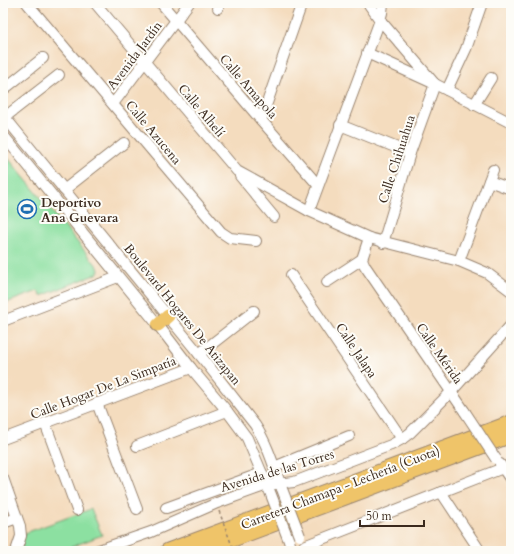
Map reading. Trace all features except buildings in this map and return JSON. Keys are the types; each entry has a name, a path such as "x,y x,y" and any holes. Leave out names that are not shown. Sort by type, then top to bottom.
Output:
{"highway":[{"name":"Carretera Chamapa - Lechería (Cuota)","path":"168,551 511,423"},
{"name":"Carretera Chamapa - Lechería (Cuota)","path":"201,551 511,435"}],"main road":[{"path":"158,325 168,316"}],"street":[{"name":"Calle Azucena","path":"28,3 221,232 230,238 256,241"},
{"name":"Calle Alhelí","path":"95,3 237,171 309,211 369,238 459,261 487,273 511,291"},
{"name":"Calle Amapola","path":"161,3 318,185"},
{"name":"Avenida Jardín","path":"113,104 189,3"},
{"path":"261,120 302,3"},
{"path":"368,3 380,20 435,84"},
{"path":"309,211 380,20 384,3"},
{"path":"447,90 466,50 482,3"},
{"path":"367,53 435,84 511,123"},
{"path":"3,90 43,58"},
{"path":"4,116 59,75"},
{"path":"474,105 491,78"},
{"name":"Calle Chihuahua","path":"383,242 410,153 435,84"},
{"name":"Boulevard Hogares De Atizapan","path":"4,116 199,354 262,435 305,549"},
{"path":"340,125 410,153"},
{"name":"Boulevard Hogares De Atizapan","path":"3,135 158,325 190,368 227,411 247,438 292,551"},
{"path":"64,190 124,143"},
{"path":"459,261 493,170"},
{"path":"237,171 274,218"},
{"path":"489,180 511,189"},
{"path":"327,282 362,259 369,238"},
{"name":"Calle Mérida","path":"362,259 364,266 511,480"},
{"name":"Calle Jalapa","path":"291,275 402,439"},
{"path":"3,321 118,277"},
{"path":"199,354 254,310"},
{"name":"Avenida de las Torres","path":"96,551 151,532 217,503 302,479 391,445 402,439 451,392 511,325"},
{"name":"Calle Hogar De La Simpatía","path":"3,438 190,368"},
{"path":"97,403 137,509"},
{"path":"137,446 227,411"},
{"path":"45,423 77,510"},
{"path":"274,466 349,436"},
{"path":"305,549 502,468"},
{"path":"166,508 262,473"},
{"path":"3,478 17,518 21,536 17,549"},
{"path":"441,492 480,551"},
{"path":"3,523 17,518"}],"path":[{"path":"220,511 234,551"}],"green space":[{"name":"Deportivo Ana Guevara","path":"3,152 98,267 99,270 97,274 41,296 38,291 3,304"},
{"path":"91,509 102,535 61,551 18,551 25,533"}],"place":[{"name":"Deportivo Ana Guevara","path":"27,209"}]}
